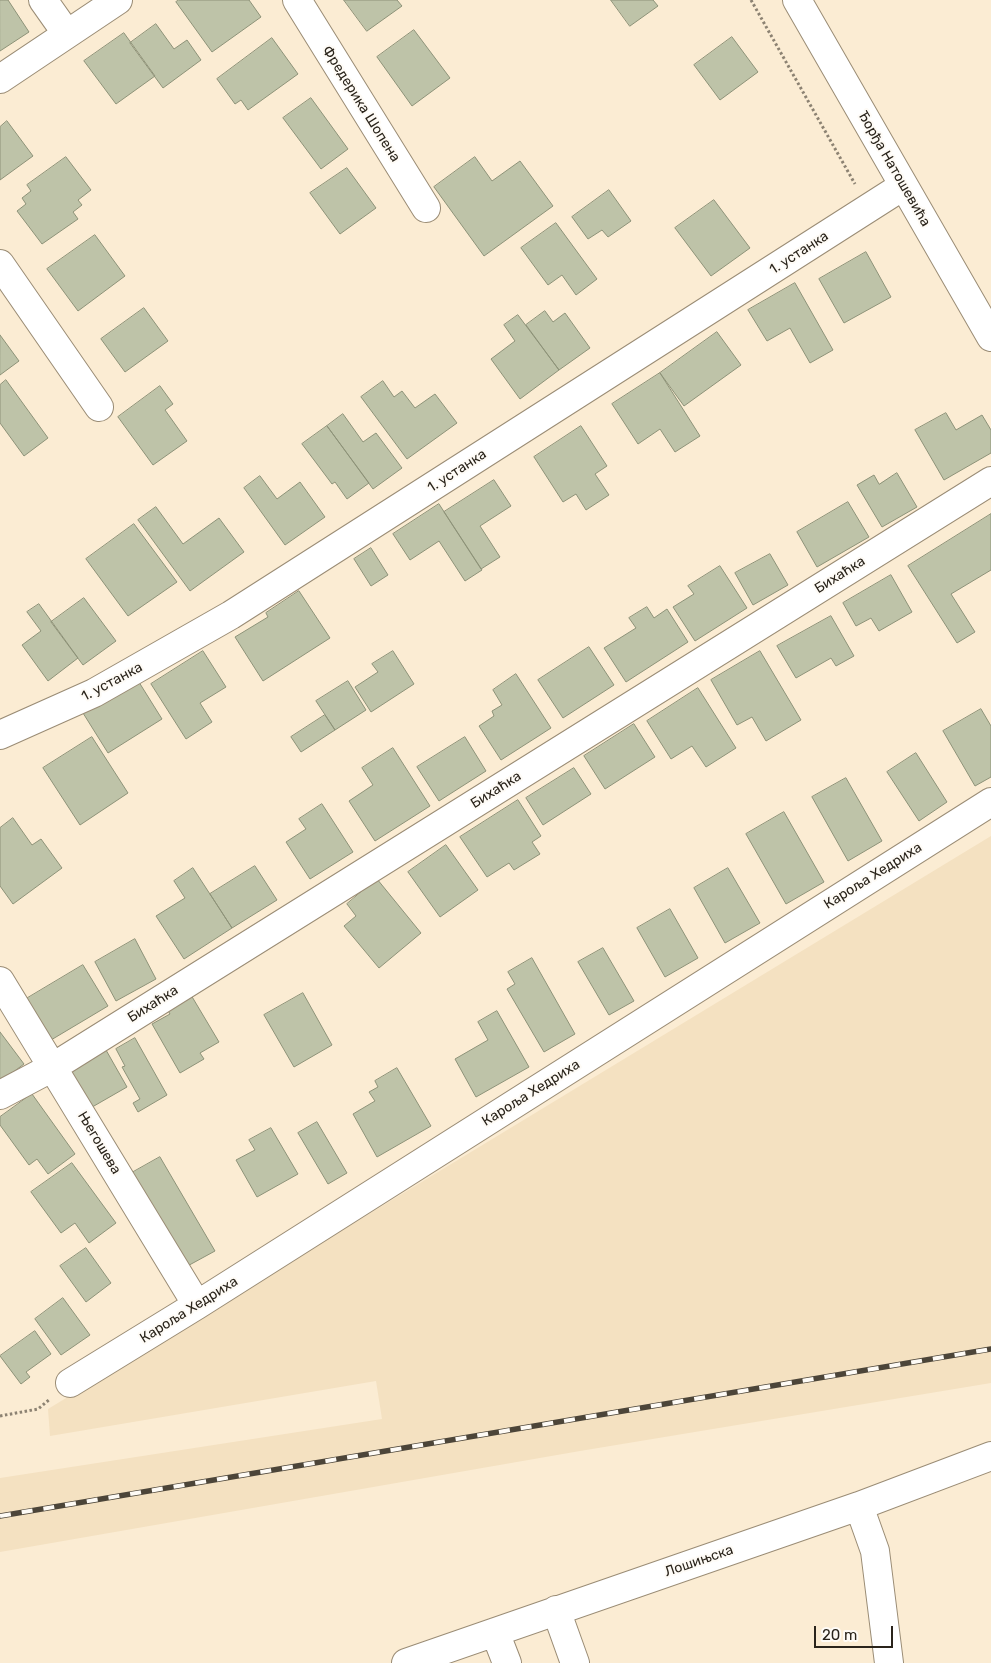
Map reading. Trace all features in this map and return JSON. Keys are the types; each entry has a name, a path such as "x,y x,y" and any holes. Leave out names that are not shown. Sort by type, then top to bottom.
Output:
{"street":[{"path":"43,0 67,34"},
{"path":"0,79 118,0"},
{"name":"Фредерика Шопена","path":"297,0 426,208"},
{"name":"Ђорђа Натошевића","path":"797,0 991,337"},
{"name":"1. устанка","path":"0,735 94,693 231,615 904,186"},
{"path":"0,264 99,407"},
{"name":"Бихаћка","path":"0,1095 53,1066 991,481"},
{"name":"Кароља Хедриха","path":"70,1383 991,802"},
{"name":"Његошева","path":"0,981 197,1304"},
{"name":"Лошињска","path":"406,1663 860,1506 991,1456"},
{"path":"860,1506 875,1551 889,1663"},
{"path":"556,1610 575,1663"},
{"path":"495,1632 506,1663"}],"path":[{"path":"751,0 868,208"},
{"path":"0,1416 38,1409 70,1383"}],"shaded area":[{"path":"991,836 991,1383 580,1451 0,1552 0,1478 382,1419 376,1381 50,1436 48,1409"}],"building":[{"path":"0,0 8,0 29,32 0,51"},
{"path":"179,0 249,0 261,17 212,52 176,2"},
{"path":"344,0 397,0 402,6 367,31"},
{"path":"611,0 653,0 658,6 630,26"},
{"path":"156,24 174,49 187,40 201,60 163,88 130,43"},
{"path":"414,30 450,78 412,106 377,57"},
{"path":"124,33 155,76 116,104 84,61"},
{"path":"732,37 758,72 720,100 694,65"},
{"path":"272,38 298,74 248,110 241,100 235,104 217,79"},
{"path":"311,98 348,149 321,169 283,118"},
{"path":"7,121 33,156 0,180 0,127"},
{"path":"66,157 91,190 78,200 82,205 73,212 78,219 42,244 17,211 26,204 22,198 31,191 27,185"},
{"path":"475,157 492,181 520,161 553,206 484,256 434,187"},
{"path":"347,168 376,208 340,234 310,193"},
{"path":"609,190 631,221 608,237 602,230 588,239 572,217"},
{"path":"714,200 750,248 711,276 675,228"},
{"path":"556,223 597,279 576,295 562,275 548,285 521,248"},
{"path":"95,235 125,276 78,311 47,269"},
{"path":"866,252 891,297 844,323 819,279"},
{"path":"795,283 833,350 810,363 790,328 767,341 748,310"},
{"path":"144,308 168,341 125,372 101,339"},
{"path":"545,311 553,322 565,313 590,348 559,370 526,325"},
{"path":"518,315 559,370 520,399 491,359 515,341 504,325"},
{"path":"717,332 741,365 684,406 660,373"},
{"path":"0,335 19,361 0,375"},
{"path":"660,373 700,436 675,452 660,429 638,444 612,404"},
{"path":"6,380 48,438 24,456 0,423 0,385"},
{"path":"383,381 394,397 402,391 415,408 435,394 457,423 407,459 361,397"},
{"path":"160,386 173,404 165,410 187,441 153,465 118,417"},
{"path":"946,413 956,430 982,415 991,430 991,453 944,480 915,430"},
{"path":"343,414 363,442 376,433 402,468 373,489 327,426"},
{"path":"327,426 369,483 347,499 335,482 332,484 302,444"},
{"path":"581,426 607,466 595,474 609,495 586,510 576,494 563,502 534,457"},
{"path":"897,473 917,507 882,527 857,485 874,475 879,484"},
{"path":"260,476 277,499 300,482 325,517 285,545 244,488"},
{"path":"494,480 511,506 480,526 500,557 481,569 444,512"},
{"path":"848,502 869,537 817,567 797,532"},
{"path":"439,504 482,570 465,581 439,541 410,560 393,534"},
{"path":"156,507 183,544 219,518 244,552 190,591 138,520"},
{"path":"991,514 991,570 951,594 975,632 957,643 908,566"},
{"path":"134,524 177,582 128,616 86,559"},
{"path":"371,548 388,575 371,586 354,559"},
{"path":"770,554 788,585 753,605 735,573"},
{"path":"720,566 747,608 695,641 673,607 694,594 688,586"},
{"path":"891,575 912,612 879,631 871,618 856,626 843,603"},
{"path":"299,591 330,638 263,681 235,637 268,617 266,613"},
{"path":"84,598 116,641 83,665 51,622"},
{"path":"39,604 78,658 48,681 22,645 41,631 27,612"},
{"path":"647,607 654,618 667,609 688,642 626,682 604,648 636,628 629,618"},
{"path":"831,616 854,656 836,666 831,658 796,678 777,646"},
{"path":"589,647 614,685 563,718 538,680"},
{"path":"203,651 226,687 200,703 212,722 186,739 151,684"},
{"path":"393,651 414,684 371,712 355,687 378,672 372,664"},
{"path":"760,651 801,720 766,741 752,717 737,725 711,680"},
{"path":"516,674 551,728 501,760 479,726 494,716 492,711 502,705 493,690"},
{"path":"137,679 162,719 108,753 83,713"},
{"path":"348,681 366,710 335,730 316,701"},
{"path":"698,688 736,748 706,767 692,746 671,759 647,721"},
{"path":"981,709 991,726 991,777 975,786 943,731"},
{"path":"325,715 335,730 301,752 291,737"},
{"path":"634,724 655,757 605,789 584,756"},
{"path":"92,737 128,793 80,825 43,768"},
{"path":"465,737 486,771 439,801 417,767"},
{"path":"393,748 430,806 375,841 349,801 373,785 362,768"},
{"path":"916,753 947,802 919,821 887,772"},
{"path":"574,768 591,794 543,825 526,798"},
{"path":"846,778 882,841 848,861 812,797"},
{"path":"518,800 541,836 532,842 540,854 514,870 509,863 487,877 460,837"},
{"path":"322,804 353,852 310,879 286,842 306,829 299,819"},
{"path":"784,812 824,882 786,904 746,834"},
{"path":"13,818 32,845 41,839 62,868 13,904 0,886 0,828"},
{"path":"446,845 478,890 440,917 408,872"},
{"path":"255,866 277,900 232,928 210,894"},
{"path":"193,868 232,928 184,959 156,916 185,898 174,881"},
{"path":"728,868 760,923 725,943 694,888"},
{"path":"377,879 421,933 379,968 344,926 356,916 347,904"},
{"path":"670,909 698,958 665,977 637,928"},
{"path":"135,939 156,979 116,1001 95,962"},
{"path":"603,948 634,1001 609,1015 578,962"},
{"path":"532,958 575,1034 544,1052 507,989 515,984 508,972"},
{"path":"83,965 108,1006 51,1040 26,999"},
{"path":"303,993 332,1045 294,1067 264,1015"},
{"path":"191,995 219,1042 200,1053 204,1059 180,1073 152,1024 170,1014 167,1009"},
{"path":"497,1011 529,1067 476,1097 455,1059 488,1040 478,1022"},
{"path":"0,1032 24,1064 0,1082"},
{"path":"135,1038 167,1095 138,1112 133,1103 140,1099 122,1067 125,1066 116,1049"},
{"path":"106,1050 127,1087 87,1110 66,1074"},
{"path":"397,1068 431,1126 377,1157 353,1114 375,1101 369,1092 378,1087 375,1081"},
{"path":"32,1094 75,1154 48,1174 37,1159 29,1165 0,1125 0,1117"},
{"path":"317,1122 347,1173 328,1184 298,1133"},
{"path":"271,1128 298,1174 257,1197 236,1160 255,1150 249,1140"},
{"path":"160,1157 215,1251 182,1269 128,1175"},
{"path":"72,1163 116,1223 89,1243 75,1223 61,1233 31,1192"},
{"path":"86,1248 111,1283 86,1302 60,1266"},
{"path":"63,1298 90,1335 61,1355 35,1319"},
{"path":"35,1331 51,1354 26,1372 30,1377 21,1384 0,1356"}],"railway":[{"path":"0,1516 991,1349"}]}
